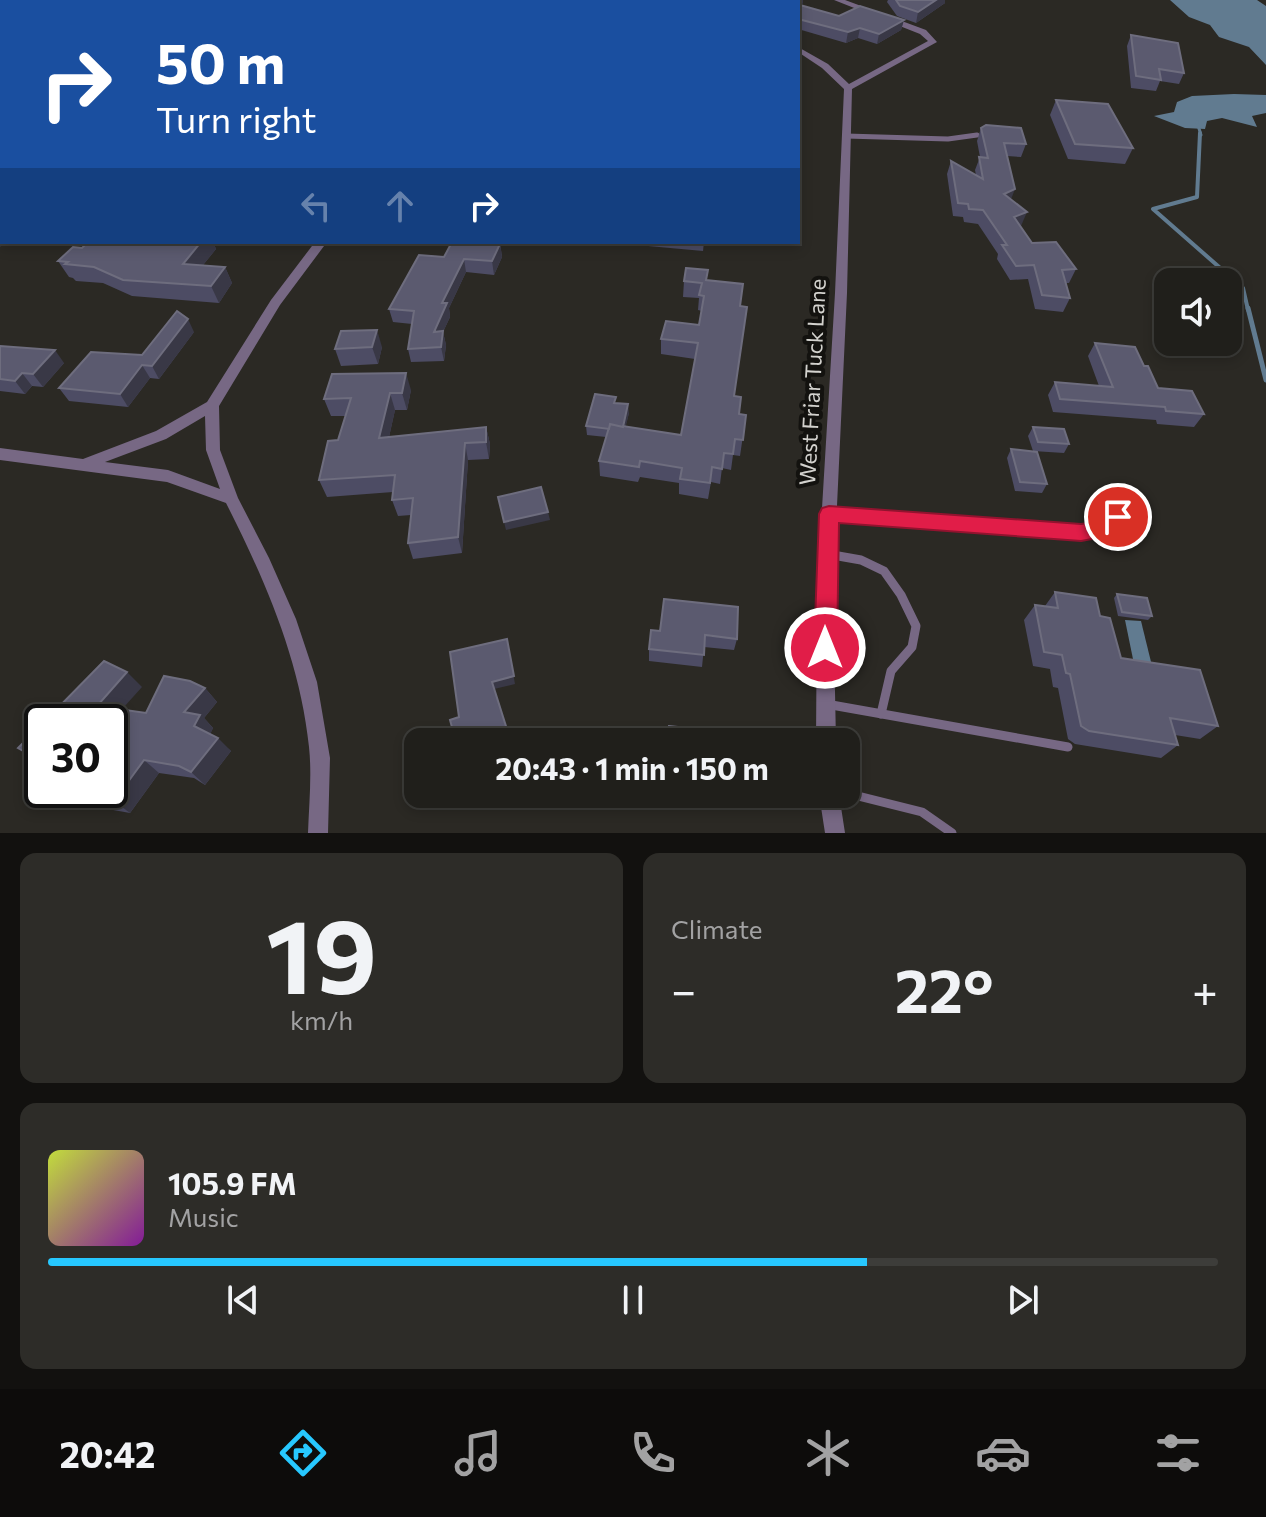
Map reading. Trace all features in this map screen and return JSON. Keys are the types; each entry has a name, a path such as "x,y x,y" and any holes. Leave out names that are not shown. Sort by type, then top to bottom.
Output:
{"street":[{"path":"800,50 825,66 848,88 933,42 923,32 853,3 838,0"},
{"name":"West Friar Tuck Lane","path":"826,728 827,554 848,88"},
{"path":"85,463 161,435 212,406 275,303 319,244"},
{"path":"212,406 213,450 231,499 298,646 309,688 319,748 318,833"},
{"path":"0,454 168,476 231,499"},
{"path":"831,808 835,833"}],"lane":[{"path":"846,136 948,139 977,135"},
{"path":"829,514 1081,532 1107,529 1118,517 1114,488"},
{"path":"827,554 861,560 884,571 901,595 916,626 912,647 891,671 881,714"},
{"path":"826,704 1068,747"},
{"path":"860,796 922,812 952,833"}],"water":[{"path":"1170,0 1257,0 1266,6 1266,65 1249,47 1219,37 1210,25 1189,17"},
{"path":"1266,95 1266,113 1252,116 1257,127 1222,118 1207,121 1205,129 1185,128 1154,116 1174,112 1177,102 1192,96"},
{"path":"1125,620 1141,621 1152,666 1134,664"}],"building":[{"path":"896,0 936,0 918,12 900,6"},
{"path":"800,5 839,16 860,6 904,20 879,34 860,28 848,32 800,20"},
{"path":"1131,35 1178,43 1184,73 1159,69 1161,80 1136,76"},
{"path":"1056,100 1108,104 1133,148 1075,144"},
{"path":"986,125 1021,128 1026,144 1004,143 1015,189 1004,194 1027,212 1014,217 1032,243 1056,242 1076,269 1062,270 1070,298 1042,295 1034,265 1016,266 1002,245 1007,245 983,210 969,209 968,204 958,203 951,161 983,179 979,157 988,158 981,128"},
{"path":"86,244 199,244 183,264 225,267 211,286 123,280 94,267 58,261 73,247 82,248"},
{"path":"451,244 500,244 492,261 464,259 442,303 447,303 434,332 443,331 441,347 408,349 414,311 389,309 419,255 444,257"},
{"path":"686,268 708,270 706,280 743,284 740,306 747,307 734,396 741,397 739,414 746,415 743,440 735,439 733,454 724,453 722,469 712,467 710,483 680,479 682,468 640,461 639,467 599,461 610,424 681,435 698,343 661,339 666,321 699,325 704,296 699,295 702,283 684,281"},
{"path":"177,311 188,319 152,366 142,365 120,394 59,388 91,352 142,355"},
{"path":"377,330 372,347 335,349 341,331"},
{"path":"1095,343 1135,347 1158,388 1192,391 1204,414 1166,411 1165,407 1060,399 1055,382 1113,387"},
{"path":"0,346 55,350 33,374 22,373 15,381 0,379"},
{"path":"406,373 402,393 390,393 379,438 486,427 486,442 465,443 458,537 408,543 413,498 392,500 395,475 319,480 328,441 338,440 351,398 324,399 332,374"},
{"path":"595,394 616,397 614,403 628,404 623,427 610,424 609,429 586,426"},
{"path":"1033,427 1064,429 1069,444 1038,442"},
{"path":"1011,449 1037,452 1047,484 1020,482"},
{"path":"541,487 548,512 504,522 498,497"},
{"path":"1055,592 1096,598 1100,616 1110,618 1121,658 1200,670 1218,726 1170,718 1178,745 1089,731 1081,726 1070,674 1066,673 1062,655 1044,652 1035,605 1058,608"},
{"path":"1117,594 1147,598 1152,616 1122,612"},
{"path":"664,599 738,607 737,639 705,635 704,655 649,649 651,630 660,631"},
{"path":"507,639 514,676 492,682 507,728 452,728 450,720 459,717 450,652"},
{"path":"104,661 127,672 99,704 62,704"},
{"path":"164,676 190,681 205,688 184,712 200,715 194,726 218,738 191,772 179,766 144,760 128,782 128,710 146,713"}],"waterway":[{"path":"1197,122 1201,135"},
{"path":"1200,133 1197,197 1153,209 1243,288 1248,310"},
{"path":"1248,308 1266,380"}],"route":[{"path":"825,648 829,514 1081,532 1107,529 1118,517"}]}
